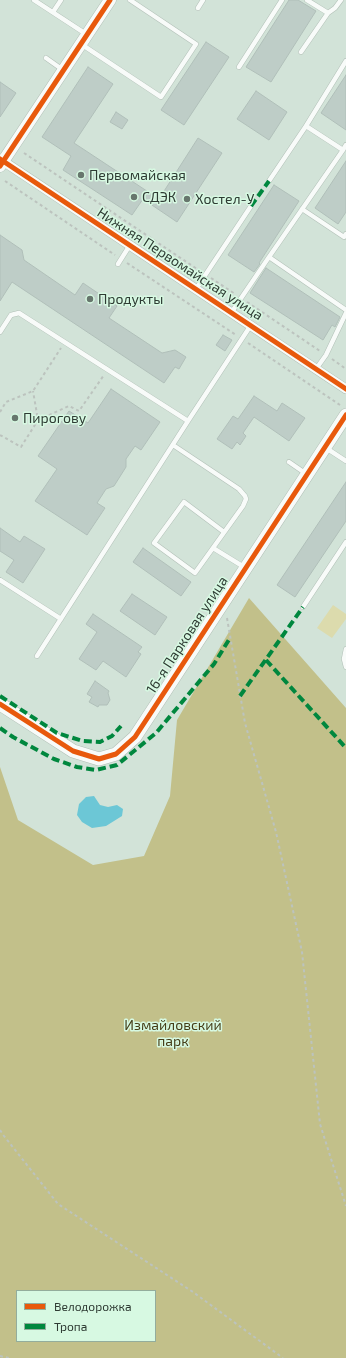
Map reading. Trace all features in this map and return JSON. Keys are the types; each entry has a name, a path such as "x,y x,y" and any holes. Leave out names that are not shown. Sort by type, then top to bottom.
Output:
{"main road":[{"name":"16-я Парковая улица","path":"0,704 73,751 99,759 116,754 135,737 324,448 345,411"}],"street":[{"path":"1,162 110,0"},
{"name":"Нижняя Первомайская улица","path":"1,162 130,245 346,389"}],"lane":[{"path":"34,0 53,12 84,39 161,97 196,44 130,0"},
{"path":"53,12 61,0"},
{"path":"198,8 203,0"},
{"path":"239,67 282,0"},
{"path":"307,0 328,13"},
{"path":"301,52 328,13 335,8 341,0"},
{"path":"46,58 64,70"},
{"path":"269,181 306,126 346,61"},
{"path":"306,126 343,150"},
{"path":"231,313 346,145"},
{"path":"196,289 251,206"},
{"path":"302,209 344,237 346,234"},
{"path":"118,264 130,245"},
{"path":"269,257 346,310"},
{"path":"0,332 11,315 19,313 188,421"},
{"path":"316,369 326,355 346,313"},
{"path":"37,656 173,444 251,326"},
{"path":"173,444 239,489 245,496 245,502 243,506 195,573 154,543 184,502 224,532"},
{"path":"324,448 346,461"},
{"path":"289,462 307,474"},
{"path":"303,607 346,542"},
{"path":"213,548 245,567"},
{"path":"0,580 61,619"},
{"path":"346,649 344,659 346,667"}],"path":[{"path":"24,153 346,369"},
{"path":"5,181 242,339 345,411"},
{"path":"0,412 6,402 33,392 65,342"},
{"path":"0,435 20,447 38,420 69,406 79,411 108,369"},
{"path":"33,392 38,420"},
{"path":"226,614 245,723 276,832 302,952 320,1124 346,1206"},
{"path":"0,1130 58,1204 193,1292 283,1358"},
{"path":"0,1356 9,1358"}],"green space":[{"name":"Измайловский парк","path":"249,598 346,708 346,1358 0,1358 0,767 18,820 93,865 144,856 170,796 177,720"},
{"path":"333,605 346,614 346,619 332,638 317,628"}],"water":[{"path":"94,796 100,805 108,807 117,805 123,809 122,816 106,826 92,828 82,822 77,815 79,804 86,797"}],"building":[{"path":"289,0 298,0 316,11 271,82 246,67"},
{"path":"206,42 229,57 184,125 161,110"},
{"path":"88,67 113,84 74,143 159,199 198,138 222,153 177,222 143,199 132,215 63,170 71,156 42,137"},
{"path":"346,75 346,130 321,113"},
{"path":"0,82 16,93 0,117"},
{"path":"256,91 287,112 269,140 237,119"},
{"path":"116,112 128,120 122,129 110,122"},
{"path":"346,161 346,212 338,224 315,208"},
{"path":"274,185 299,201 254,272 228,255"},
{"path":"0,235 22,250 24,260 75,295 83,283 117,306 109,318 162,353 175,350 186,357 179,369 175,367 164,383 12,282 0,301"},
{"path":"266,268 340,317 335,327 332,325 323,340 250,293"},
{"path":"223,335 232,340 225,351 216,345"},
{"path":"111,389 160,422 141,450 135,446 126,459 126,467 114,486 106,489 97,503 105,508 87,535 35,501 57,469 38,456 69,411 88,423"},
{"path":"254,396 277,411 282,403 305,418 289,441 254,417 243,433 246,436 240,445 237,442 232,449 217,439 233,416 238,419"},
{"path":"346,482 346,521 295,597 277,585"},
{"path":"0,528 20,542 24,536 45,549 23,583 6,572 14,560 0,551"},
{"path":"143,548 191,582 181,596 133,562"},
{"path":"132,594 167,617 155,635 120,611"},
{"path":"93,614 142,647 138,652 141,654 126,677 103,661 96,670 79,659 97,632 86,624"},
{"path":"95,681 109,691 108,693 110,700 107,705 99,705 98,707 89,702 92,697 87,694"}],"marked path":[{"path":"251,206 269,181"},
{"path":"240,696 303,607"},
{"path":"0,728 13,737 54,759 77,767 96,770 117,765 156,733 214,664 230,638"},
{"path":"266,660 346,748"},
{"path":"0,696 57,733 83,741 100,742 112,736 121,726"}],"cycle path":[{"path":"0,166 110,0"},
{"path":"0,159 346,389"},
{"path":"0,704 73,751 99,759 116,754 135,737 346,415"}],"place":[{"name":"Первомайская","path":"81,175"},
{"name":"СДЭК","path":"134,197"},
{"name":"Хостел-У","path":"187,199"},
{"name":"Продукты","path":"90,299"},
{"name":"Пирогову","path":"15,418"}]}
